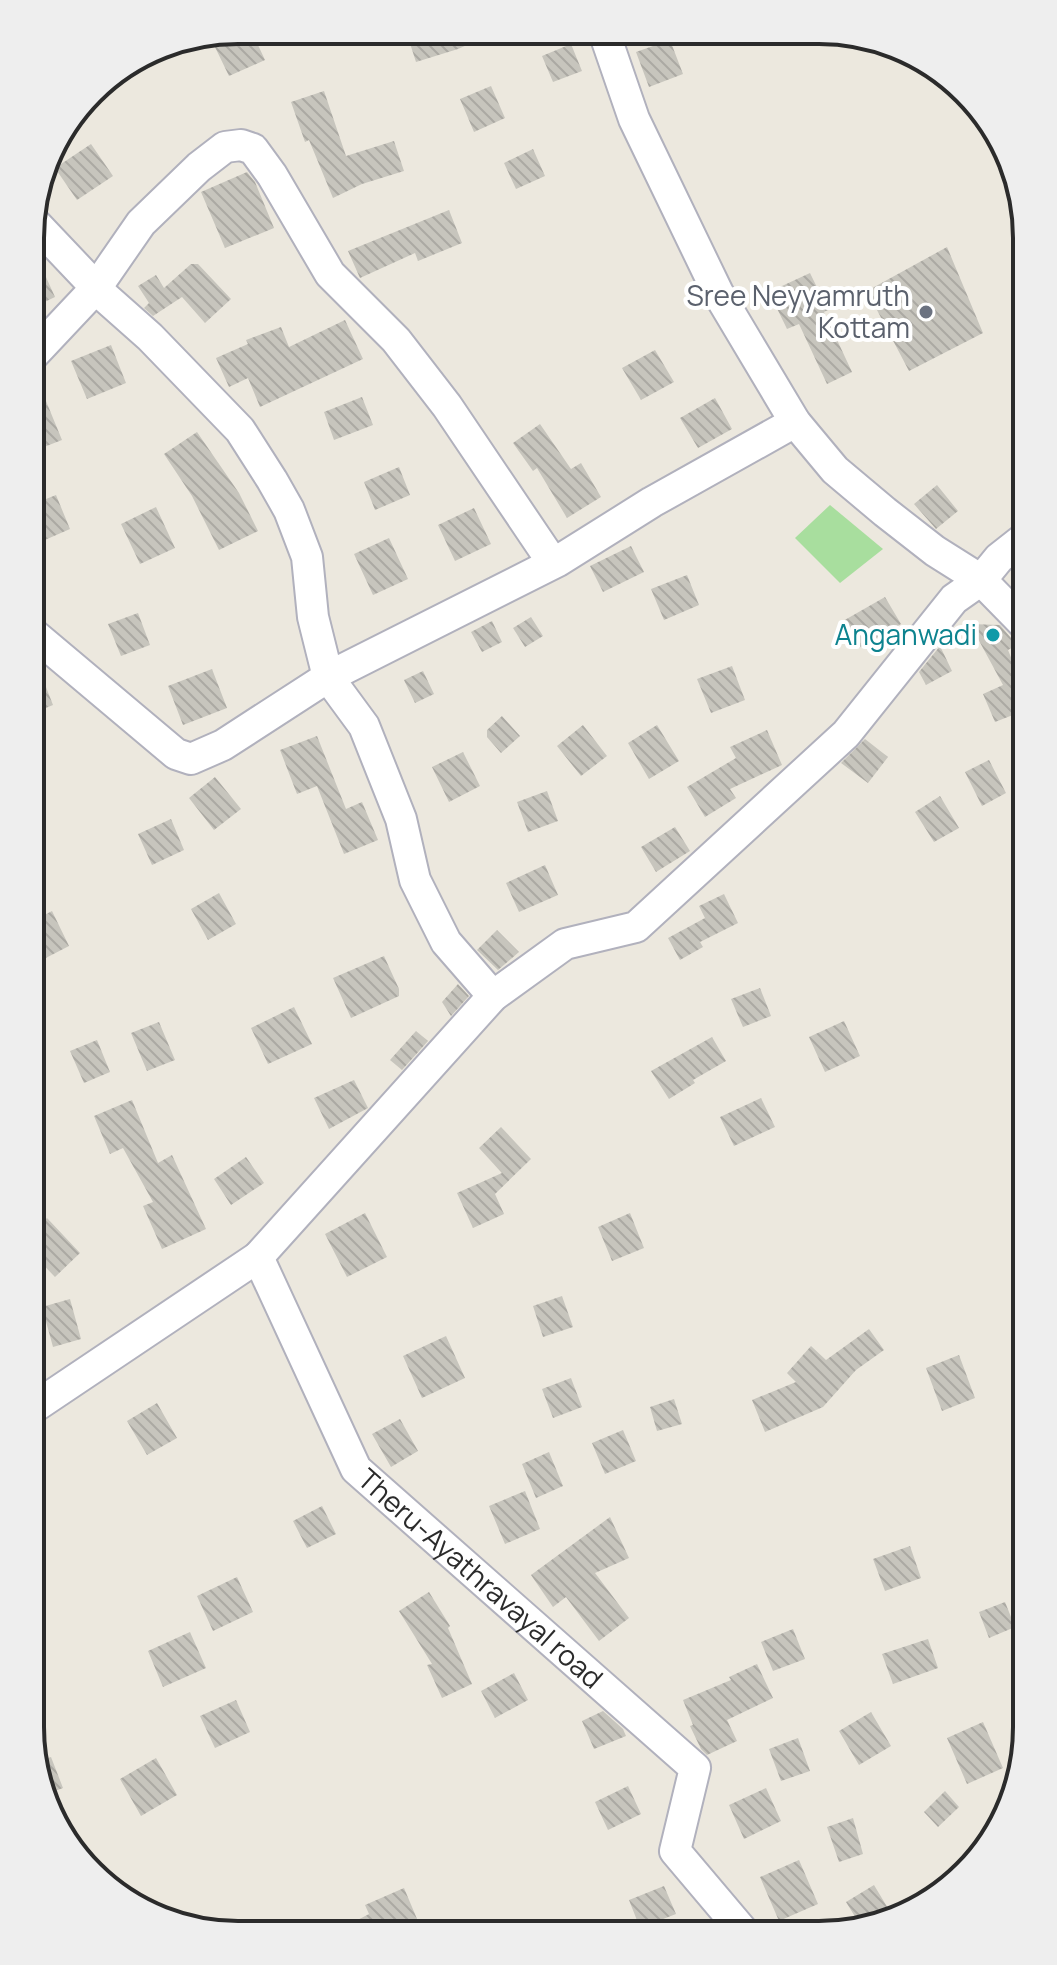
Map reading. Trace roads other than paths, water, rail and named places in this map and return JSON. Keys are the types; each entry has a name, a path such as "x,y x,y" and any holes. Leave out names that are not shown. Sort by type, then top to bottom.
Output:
{"street":[{"path":"608,44 634,119 718,293 795,422 835,470 935,551 981,580 1013,613"},
{"path":"44,343 96,288 141,223 199,167 225,147 241,145 253,149 272,175 330,274 396,340 447,406 553,563"},
{"path":"44,233 240,430 272,480 289,510 307,557 313,617 328,677 364,726 401,819 415,880 446,942 493,996"},
{"path":"44,643 176,754 191,759 223,745 328,677 553,563 652,502 795,422"},
{"path":"44,1401 258,1257 493,996 565,944 636,927 846,734 954,599 981,580 1013,547"},
{"name":"Theru-Ayathravayal road","path":"258,1257 356,1469 695,1768 675,1851 734,1921"}],"place":[{"name":"Sree Neyyamruth Kottam","path":"926,312"},
{"name":"Anganwadi","path":"993,635"}]}
